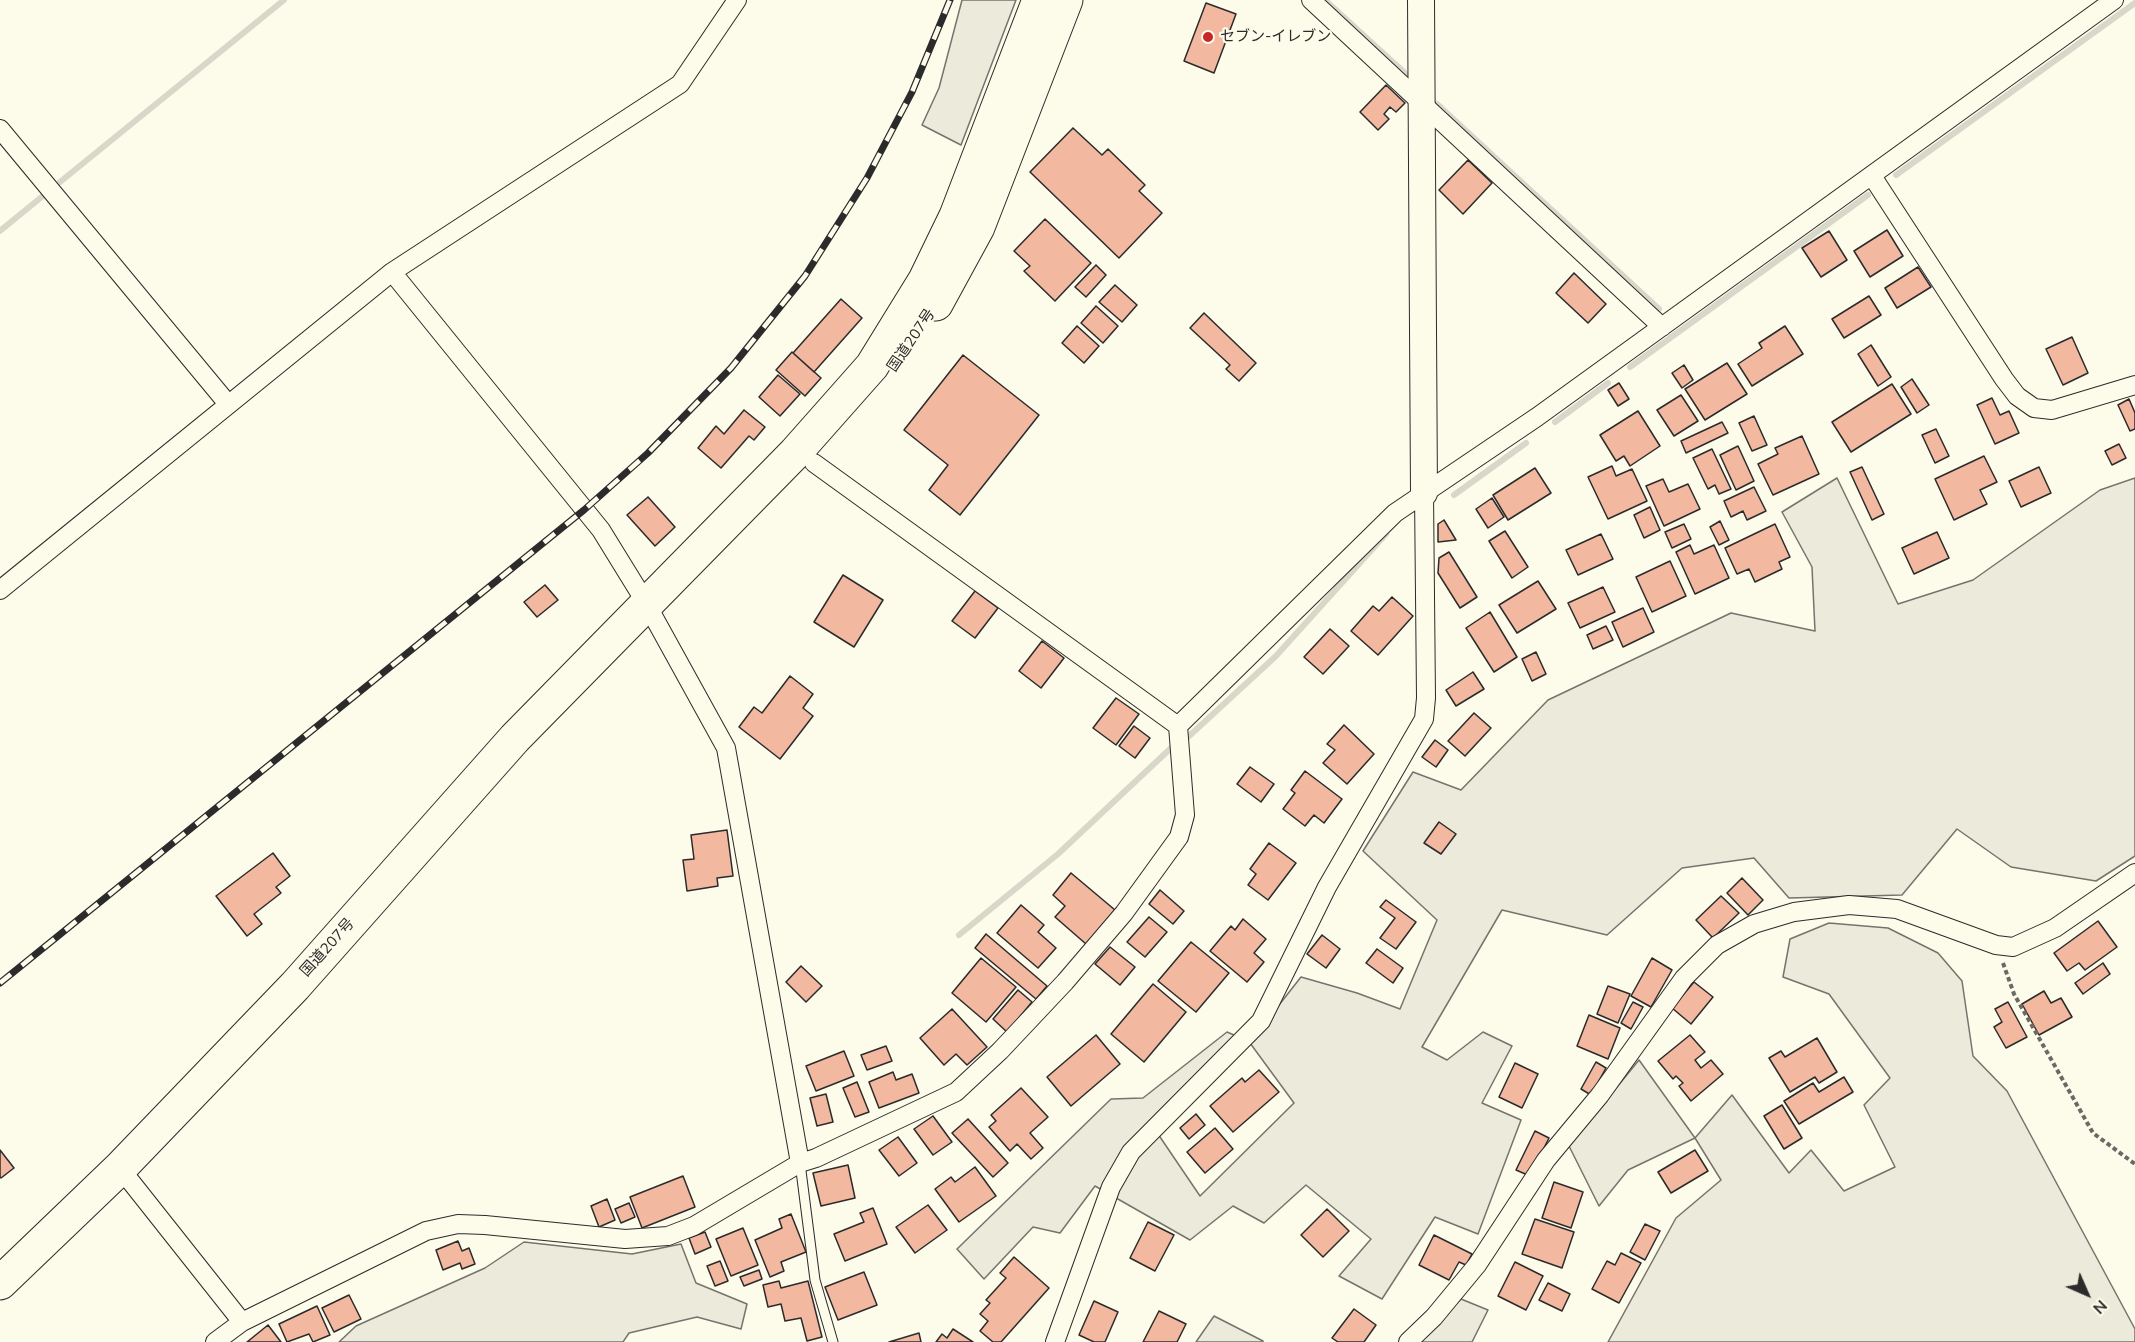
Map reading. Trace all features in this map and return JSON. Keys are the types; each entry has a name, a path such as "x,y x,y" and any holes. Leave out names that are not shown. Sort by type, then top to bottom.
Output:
{"highway":[{"name":"国道207号","path":"0,1283 120,1168 295,986 515,738 795,453 872,366 925,280 956,216 1039,0"},
{"name":"国道207号","path":"646,603 814,463 868,404 914,341 978,227 1066,0"}],"street":[{"path":"0,590 392,272 680,84 737,0"},
{"path":"1311,0 1662,327"},
{"path":"1055,1342 1111,1187 1131,1152 1261,1021 1327,887 1424,718 1426,698 1421,0"},
{"path":"1178,726 1395,513 1537,417 2114,0"},
{"path":"0,129 228,404"},
{"path":"1872,176 2017,396 2034,408 2052,410 2135,385"},
{"path":"392,272 601,530 646,603 726,748 800,1162"},
{"path":"215,1342 242,1322 426,1231 458,1224 625,1239 668,1236 694,1226 800,1162 816,1158 956,1092 1000,1051 1072,973 1124,913 1179,837 1185,814 1178,726 814,463"},
{"path":"1408,1342 1434,1317 1477,1265 1546,1160 1600,1095 1683,978 1717,945 1754,924 1794,912 1849,905 1897,909 1996,945 2013,947 2055,927 2135,873"},
{"path":"120,1168 242,1322"}],"lane":[{"path":"800,1162 815,1280 832,1342"}],"path":[{"path":"1996,945 2014,994 2093,1133 2135,1164"}],"shaded area":[{"path":"962,0 1016,0 961,145 922,125 939,88"},
{"path":"1837,478 1898,604 1973,580 2100,490 2135,478 2135,856 2096,881 2011,867 1957,829 1902,895 1789,898 1754,858 1682,868 1607,935 1502,910 1422,1047 1447,1060 1483,1032 1512,1046 1482,1103 1521,1120 1478,1234 1435,1217 1382,1299 1339,1276 1371,1239 1306,1185 1264,1223 1233,1206 1190,1240 1095,1186 1060,1233 1033,1227 984,1279 957,1249 1111,1099 1143,1098 1227,1032 1250,1042 1301,977 1357,993 1400,1009 1437,920 1363,851 1413,772 1461,790 1548,700 1731,613 1815,631 1812,567 1782,512","holes":["1250,1043 1294,1103 1200,1196 1158,1134"]},
{"path":"1829,923 1888,928 1938,953 1962,981 1973,1056 2007,1091 2135,1329 2135,1342 1608,1342 1676,1218 1721,1180 1695,1138 1732,1095 1789,1173 1811,1150 1844,1191 1895,1167 1864,1105 1890,1078 1829,994 1783,977 1790,939"},
{"path":"1639,1060 1695,1138 1628,1170 1599,1206 1569,1146"},
{"path":"524,1242 632,1254 681,1244 696,1283 747,1304 741,1329 697,1317 629,1333 623,1342 339,1342 356,1326 485,1268"},
{"path":"1461,1299 1488,1310 1472,1342 1418,1342"},
{"path":"1214,1316 1263,1341 1263,1342 1196,1342"}],"building":[{"path":"1206,3 1236,14 1214,73 1184,61"},
{"path":"1386,85 1405,103 1396,112 1390,107 1384,114 1389,119 1378,130 1360,112"},
{"path":"1073,128 1102,155 1108,149 1145,185 1139,191 1162,213 1119,258 1030,172"},
{"path":"1468,160 1492,183 1463,214 1439,190"},
{"path":"1045,219 1091,263 1055,301 1024,271 1030,266 1014,251"},
{"path":"1887,230 1903,256 1870,277 1854,251"},
{"path":"1829,231 1847,260 1821,277 1802,248"},
{"path":"1096,265 1106,275 1086,297 1075,287"},
{"path":"1918,267 1931,287 1897,308 1885,288"},
{"path":"1574,273 1606,304 1588,323 1556,293"},
{"path":"1115,285 1137,305 1122,322 1099,302"},
{"path":"1869,296 1881,315 1844,338 1832,319"},
{"path":"841,299 862,318 814,372 793,353"},
{"path":"1096,306 1118,326 1103,343 1081,323"},
{"path":"1204,313 1256,363 1239,381 1226,369 1230,365 1190,328"},
{"path":"1077,326 1099,346 1084,363 1062,343"},
{"path":"1785,326 1803,354 1752,386 1738,364 1762,348 1759,343"},
{"path":"2072,337 2088,373 2063,385 2046,349"},
{"path":"1871,345 1891,377 1878,386 1858,354"},
{"path":"792,352 821,378 805,396 776,370"},
{"path":"963,355 1039,415 960,515 929,490 948,465 904,430"},
{"path":"1727,363 1747,394 1705,420 1685,389"},
{"path":"1684,365 1693,380 1682,388 1672,373"},
{"path":"778,375 800,394 780,416 759,397"},
{"path":"1912,379 1929,405 1917,413 1901,387"},
{"path":"1619,383 1629,399 1618,406 1608,390"},
{"path":"1892,384 1911,414 1851,452 1832,422"},
{"path":"1681,395 1698,421 1674,436 1657,410"},
{"path":"1992,398 2000,415 2009,411 2019,433 1995,444 1977,405"},
{"path":"2129,399 2135,413 2135,429 2130,431 2118,405"},
{"path":"744,410 765,427 754,440 749,436 721,468 698,448 716,426 724,434"},
{"path":"1638,411 1660,446 1630,466 1624,456 1616,461 1600,435"},
{"path":"1754,416 1767,445 1752,451 1739,423"},
{"path":"1722,422 1728,433 1686,453 1681,441"},
{"path":"1936,429 1949,456 1935,463 1922,435"},
{"path":"1802,436 1819,474 1773,495 1758,464 1778,454 1775,448"},
{"path":"2119,444 2126,458 2112,465 2105,451"},
{"path":"1738,446 1754,481 1736,490 1720,455"},
{"path":"1712,449 1731,489 1719,494 1715,485 1708,489 1693,458"},
{"path":"1984,456 1997,482 1980,490 1987,504 1954,520 1935,479"},
{"path":"1612,466 1616,476 1632,469 1647,501 1608,519 1588,477"},
{"path":"1862,467 1884,514 1872,520 1850,472"},
{"path":"2039,467 2051,493 2021,507 2009,481"},
{"path":"1535,468 1551,493 1508,520 1493,495"},
{"path":"1663,479 1669,492 1688,484 1700,509 1664,526 1646,486"},
{"path":"1754,487 1766,511 1747,520 1743,511 1731,517 1724,501"},
{"path":"648,497 675,527 655,546 627,515"},
{"path":"1492,498 1504,517 1488,528 1476,509"},
{"path":"1650,507 1660,530 1644,538 1634,515"},
{"path":"1444,520 1456,540 1438,542 1438,524"},
{"path":"1720,521 1729,540 1719,545 1710,527"},
{"path":"1684,524 1691,539 1672,548 1665,532"},
{"path":"1775,524 1790,557 1779,562 1782,569 1755,582 1749,569 1737,574 1725,548"},
{"path":"1505,531 1528,567 1512,578 1489,541"},
{"path":"1937,532 1949,558 1914,574 1902,548"},
{"path":"1601,534 1613,559 1578,575 1566,550"},
{"path":"1690,545 1694,554 1714,545 1729,578 1695,594 1676,552"},
{"path":"1449,552 1477,597 1460,608 1438,573 1439,558"},
{"path":"1670,561 1686,596 1652,612 1636,577"},
{"path":"843,575 883,600 854,647 814,622"},
{"path":"1538,581 1556,609 1517,633 1499,605"},
{"path":"545,585 558,600 537,617 524,602"},
{"path":"1603,587 1615,612 1580,628 1568,603"},
{"path":"975,591 998,608 975,638 952,621"},
{"path":"1392,597 1413,616 1378,655 1351,631 1373,606 1379,611"},
{"path":"1643,608 1654,632 1623,647 1612,622"},
{"path":"1490,612 1517,657 1494,672 1466,628"},
{"path":"1606,626 1613,640 1593,649 1587,635"},
{"path":"1330,629 1349,646 1323,674 1304,657"},
{"path":"1042,641 1064,658 1041,688 1019,671"},
{"path":"1536,652 1546,674 1532,681 1522,659"},
{"path":"1473,672 1484,689 1456,706 1446,690"},
{"path":"790,676 813,694 803,708 813,716 780,759 739,727 754,707 762,713"},
{"path":"1116,698 1139,714 1116,745 1093,728"},
{"path":"1474,713 1491,728 1465,756 1448,741"},
{"path":"1344,725 1374,754 1347,784 1323,763 1335,750 1327,744"},
{"path":"1134,726 1150,738 1135,758 1119,746"},
{"path":"1435,740 1448,750 1436,767 1422,757"},
{"path":"1250,767 1274,784 1261,802 1237,784"},
{"path":"1305,771 1342,799 1324,823 1314,815 1305,826 1283,809 1295,793 1291,790"},
{"path":"1439,822 1456,834 1441,854 1424,843"},
{"path":"727,830 733,876 717,878 718,886 687,891 683,860 694,859 691,835"},
{"path":"1269,843 1296,863 1268,900 1248,885 1256,874 1250,869"},
{"path":"273,853 290,876 276,887 281,893 254,914 262,924 247,936 216,896"},
{"path":"1071,873 1115,910 1086,944 1055,917 1065,906 1053,895"},
{"path":"1742,878 1763,900 1748,915 1727,893"},
{"path":"1160,890 1184,911 1173,924 1149,904"},
{"path":"1721,896 1739,913 1713,938 1696,920"},
{"path":"1386,900 1416,922 1396,949 1380,938 1395,918 1380,907"},
{"path":"1021,905 1044,925 1038,932 1056,948 1038,968 997,933"},
{"path":"1149,917 1167,932 1145,957 1127,942"},
{"path":"1243,919 1266,939 1254,953 1264,962 1247,982 1210,951 1231,926 1235,930"},
{"path":"2098,921 2117,947 2085,970 2079,963 2067,971 2054,953"},
{"path":"986,934 1047,986 1036,999 975,948"},
{"path":"1322,935 1340,949 1326,968 1307,954"},
{"path":"1191,942 1229,973 1196,1012 1158,981"},
{"path":"1110,947 1135,967 1120,985 1095,964"},
{"path":"1377,949 1403,968 1393,983 1366,963"},
{"path":"981,958 1016,987 986,1022 952,993"},
{"path":"1652,958 1672,970 1651,1007 1631,996"},
{"path":"2103,963 2110,974 2083,994 2075,983"},
{"path":"801,966 822,986 806,1002 786,982"},
{"path":"1694,982 1713,997 1691,1024 1672,1008"},
{"path":"1153,984 1186,1012 1144,1062 1111,1034"},
{"path":"1608,986 1630,994 1618,1023 1597,1014"},
{"path":"1018,990 1032,1002 1007,1032 993,1019"},
{"path":"2044,991 2051,1003 2061,998 2072,1017 2039,1035 2022,1004"},
{"path":"1633,1002 1643,1007 1631,1029 1621,1023"},
{"path":"2008,1002 2027,1037 2006,1048 1994,1027 2002,1022 1995,1009"},
{"path":"952,1009 987,1047 967,1065 956,1054 944,1065 920,1038"},
{"path":"1589,1015 1620,1028 1608,1059 1577,1046"},
{"path":"1096,1035 1120,1064 1071,1106 1047,1077"},
{"path":"1690,1035 1705,1052 1695,1060 1701,1068 1711,1060 1723,1074 1691,1101 1679,1086 1683,1083 1676,1076 1673,1079 1658,1061"},
{"path":"1817,1038 1837,1072 1819,1083 1815,1077 1790,1092 1769,1058 1781,1051 1785,1057"},
{"path":"886,1046 892,1061 867,1070 861,1055"},
{"path":"844,1051 854,1076 816,1091 806,1066"},
{"path":"1596,1062 1606,1068 1591,1095 1581,1089"},
{"path":"1515,1063 1538,1074 1522,1108 1499,1097"},
{"path":"1259,1070 1279,1092 1233,1132 1210,1106 1242,1078 1245,1082"},
{"path":"893,1072 896,1080 912,1074 919,1093 879,1108 869,1082"},
{"path":"1844,1077 1853,1092 1799,1124 1784,1101 1813,1083 1819,1092"},
{"path":"857,1082 869,1112 855,1117 843,1088"},
{"path":"1021,1088 1048,1117 1030,1133 1043,1148 1031,1159 1017,1144 1010,1151 989,1127 996,1121 991,1115"},
{"path":"826,1094 833,1122 817,1126 810,1098"},
{"path":"1782,1105 1802,1138 1784,1149 1764,1116"},
{"path":"1196,1114 1205,1125 1189,1139 1180,1128"},
{"path":"933,1116 952,1142 933,1155 914,1129"},
{"path":"968,1119 1008,1163 993,1177 952,1133"},
{"path":"1215,1128 1233,1149 1205,1173 1187,1152"},
{"path":"1535,1131 1549,1138 1530,1176 1516,1170"},
{"path":"898,1137 917,1163 899,1176 879,1150"},
{"path":"0,1150 14,1168 1,1178 0,1177"},
{"path":"1695,1150 1708,1171 1671,1193 1658,1172"},
{"path":"848,1165 855,1198 821,1206 813,1173"},
{"path":"975,1167 996,1196 959,1222 935,1189 951,1177 955,1182"},
{"path":"683,1176 695,1207 642,1228 630,1197"},
{"path":"1554,1182 1583,1192 1571,1228 1542,1218"},
{"path":"607,1199 615,1220 599,1227 591,1206"},
{"path":"629,1203 635,1217 621,1223 615,1209"},
{"path":"928,1205 947,1230 915,1253 896,1227"},
{"path":"873,1208 887,1244 845,1261 834,1234 864,1222 860,1213"},
{"path":"1327,1209 1349,1231 1323,1257 1301,1235"},
{"path":"791,1214 806,1252 781,1262 784,1271 770,1277 755,1240 782,1228 779,1219"},
{"path":"1535,1219 1574,1232 1562,1268 1522,1254"},
{"path":"1148,1222 1174,1235 1155,1271 1130,1258"},
{"path":"1645,1224 1660,1231 1645,1260 1630,1252"},
{"path":"743,1228 758,1265 731,1276 716,1239"},
{"path":"705,1232 711,1247 695,1254 689,1238"},
{"path":"1434,1235 1472,1254 1466,1265 1459,1262 1449,1280 1419,1265"},
{"path":"458,1241 462,1251 469,1248 475,1264 462,1269 460,1263 443,1270 436,1250"},
{"path":"1621,1253 1641,1263 1619,1303 1592,1289 1607,1261 1615,1265"},
{"path":"1014,1257 1049,1288 1001,1342 993,1342 980,1331 988,1321 980,1314 990,1303 986,1300 1006,1278 1000,1273"},
{"path":"720,1261 728,1281 715,1286 707,1266"},
{"path":"1515,1262 1543,1276 1526,1310 1498,1296"},
{"path":"759,1270 762,1279 744,1286 740,1277"},
{"path":"864,1272 877,1305 838,1320 825,1287"},
{"path":"779,1281 781,1288 808,1281 822,1337 807,1341 801,1318 785,1321 781,1304 768,1307 763,1285"},
{"path":"1548,1283 1570,1294 1562,1311 1539,1300"},
{"path":"349,1295 361,1319 334,1332 322,1308"},
{"path":"1094,1301 1118,1312 1105,1342 1094,1342 1079,1335"},
{"path":"317,1306 330,1335 313,1342 309,1334 287,1342 279,1324"},
{"path":"1354,1309 1376,1325 1364,1342 1338,1342 1332,1338"},
{"path":"1159,1311 1186,1324 1177,1342 1143,1342"},
{"path":"268,1325 281,1342 247,1342"},
{"path":"953,1329 973,1342 936,1342 942,1334 947,1338"},
{"path":"919,1333 921,1342 889,1342"}],"waterway":[{"path":"60,182 284,0"},
{"path":"1325,0 1406,74"},
{"path":"1896,175 2135,3"},
{"path":"1437,104 1659,309"},
{"path":"0,231 44,195"},
{"path":"1630,367 1868,195"},
{"path":"1555,422 1608,383"},
{"path":"1454,495 1526,443"},
{"path":"1187,738 1276,656 1386,534"},
{"path":"959,935 1058,854 1171,748"}],"railway":[{"path":"0,983 584,510 648,453 731,368 805,276 867,178 912,92 950,0"}],"place":[{"name":"セブン-イレブン","path":"1208,37"}]}
